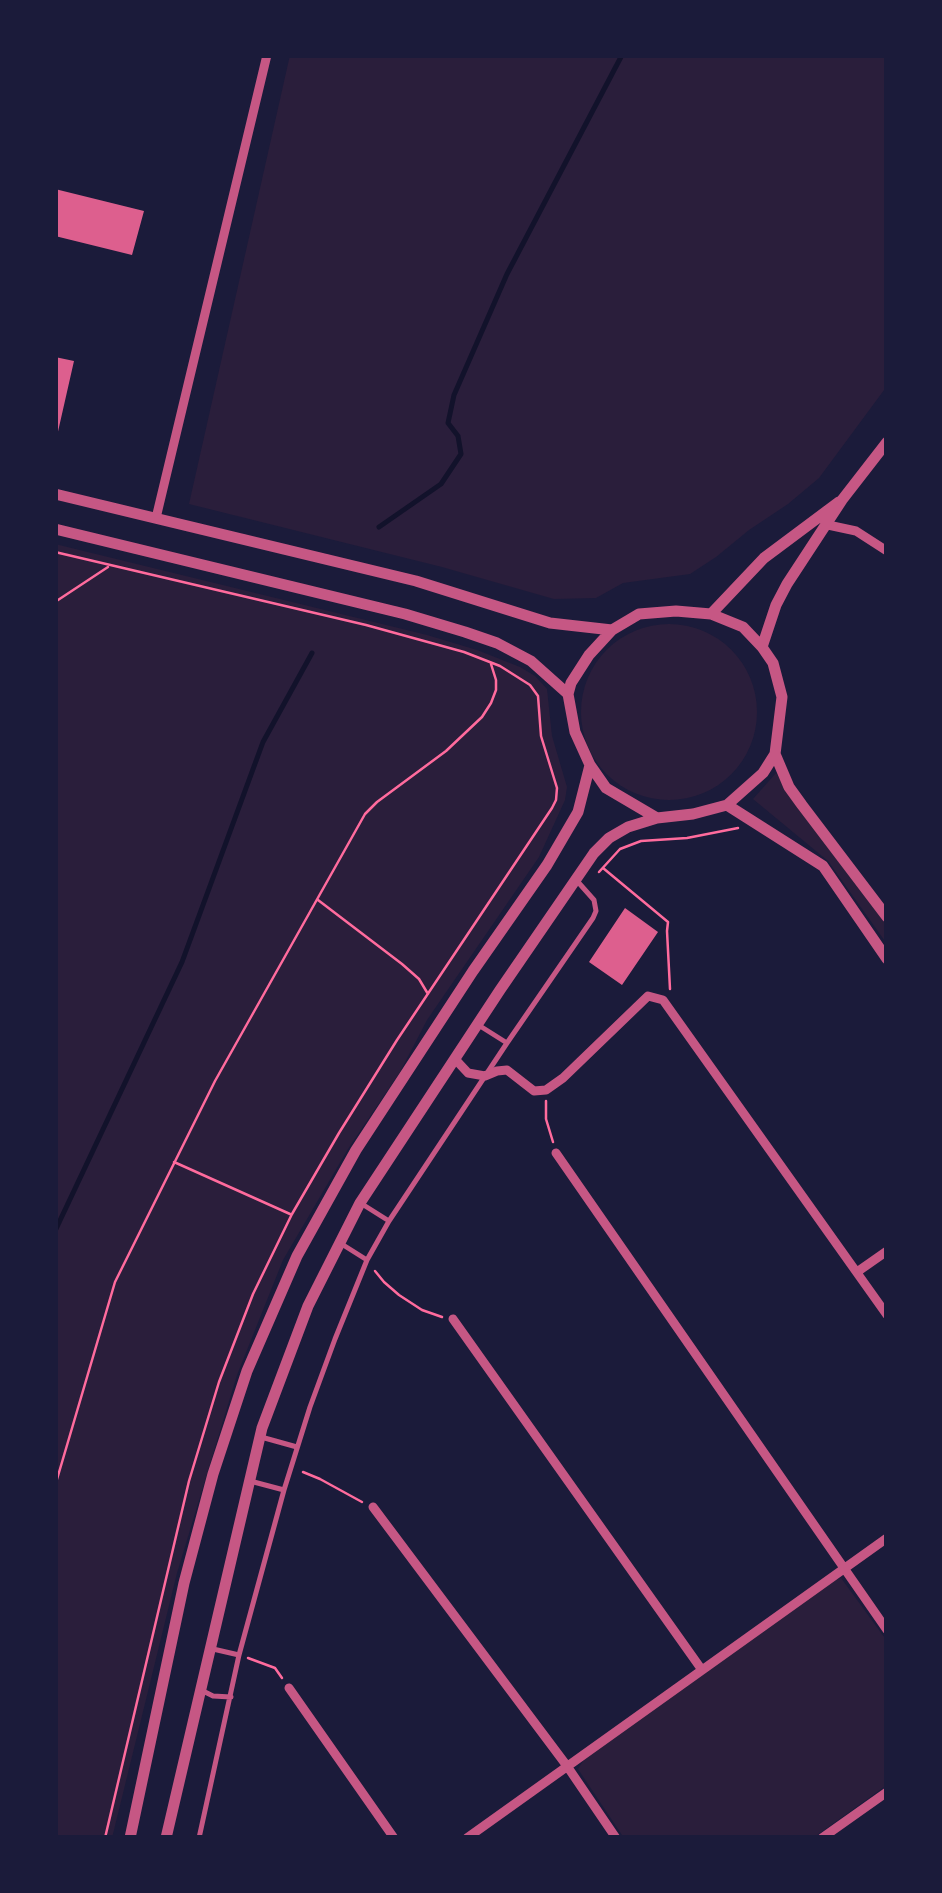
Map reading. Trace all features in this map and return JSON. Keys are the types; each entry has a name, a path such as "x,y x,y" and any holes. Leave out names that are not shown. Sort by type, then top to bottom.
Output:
{"street":[{"path":"156,518 267,55"},
{"path":"762,647 782,595 842,500 887,442"},
{"path":"55,494 461,593 543,621 612,630"},
{"path":"711,614 764,558 842,500"},
{"path":"828,525 856,531 887,551"},
{"path":"55,530 444,625 497,643 540,666 568,694"},
{"path":"166,1838 260,1437 308,1306 360,1203 594,853 608,838 628,827 727,805 763,773 774,754 782,697 772,663 743,627 711,614 639,614 612,630 589,655 568,694 575,732 606,788 657,818"},
{"path":"774,754 796,796 887,917"},
{"path":"130,1838 184,1583 213,1474 254,1355 296,1256 348,1166 547,865 578,812 590,765"},
{"path":"727,805 823,866 887,959"},
{"path":"455,1059 468,1073 485,1076 507,1070 534,1091 546,1090 648,996 663,1000 887,1314"},
{"path":"556,1153 887,1630"},
{"path":"857,1272 887,1251"},
{"path":"453,1319 702,1670"},
{"path":"373,1507 567,1766 616,1838"},
{"path":"466,1838 887,1538"},
{"path":"289,1688 394,1838"},
{"path":"824,1837 887,1792"}],"lane":[{"path":"199,1838 240,1655 284,1490 335,1339 367,1260 389,1222 594,918 594,900 576,880"},
{"path":"478,1025 507,1044"},
{"path":"360,1203 389,1222"},
{"path":"340,1242 367,1260"},
{"path":"260,1437 297,1448"},
{"path":"250,1480 284,1490"},
{"path":"210,1648 240,1655"},
{"path":"200,1689 212,1696 231,1697"}],"path":[{"path":"55,552 366,625 490,662 530,685 538,696 542,743 557,788 552,808"},
{"path":"55,602 111,566"},
{"path":"55,1486 115,1282 216,1082 369,809 446,751 488,709 496,690 490,662"},
{"path":"585,890 620,849 641,841 742,828"},
{"path":"603,868 668,922 671,1010"},
{"path":"317,899 402,964 419,979 428,994"},
{"path":"546,1090 546,1119 556,1153"},
{"path":"174,1162 292,1214"},
{"path":"367,1260 384,1282 422,1310 453,1319"},
{"path":"291,1468 320,1478 373,1507"},
{"path":"240,1655 276,1668 289,1688"}],"shaded area":[{"path":"290,55 887,55 887,386 819,478 716,557 690,574 623,583 596,598 554,599 189,504"},
{"path":"55,544 427,635 520,667 547,689 552,736 567,787 539,857 427,1020 400,1072 348,1149 283,1260 237,1375 177,1573 112,1838 55,1838"},
{"path":"669,624 703,631 731,650 750,678 757,712 750,746 731,774 703,793 669,800 635,793 607,774 588,746 581,712 588,678 607,650 635,631"},
{"path":"776,773 887,926 887,944 828,861 753,799"},
{"path":"841,1578 887,1641 887,1785 813,1838 624,1838 578,1769 585,1758"}],"building":[{"path":"55,189 144,211 132,255 55,236"},
{"path":"55,357 74,361 57,436 55,436"},
{"path":"625,908 658,932 622,985 589,962"}],"waterway":[{"path":"379,527 441,484 461,454 458,436 448,423 454,395 507,274 622,55"},
{"path":"55,1231 182,962 263,742 312,653"}]}
